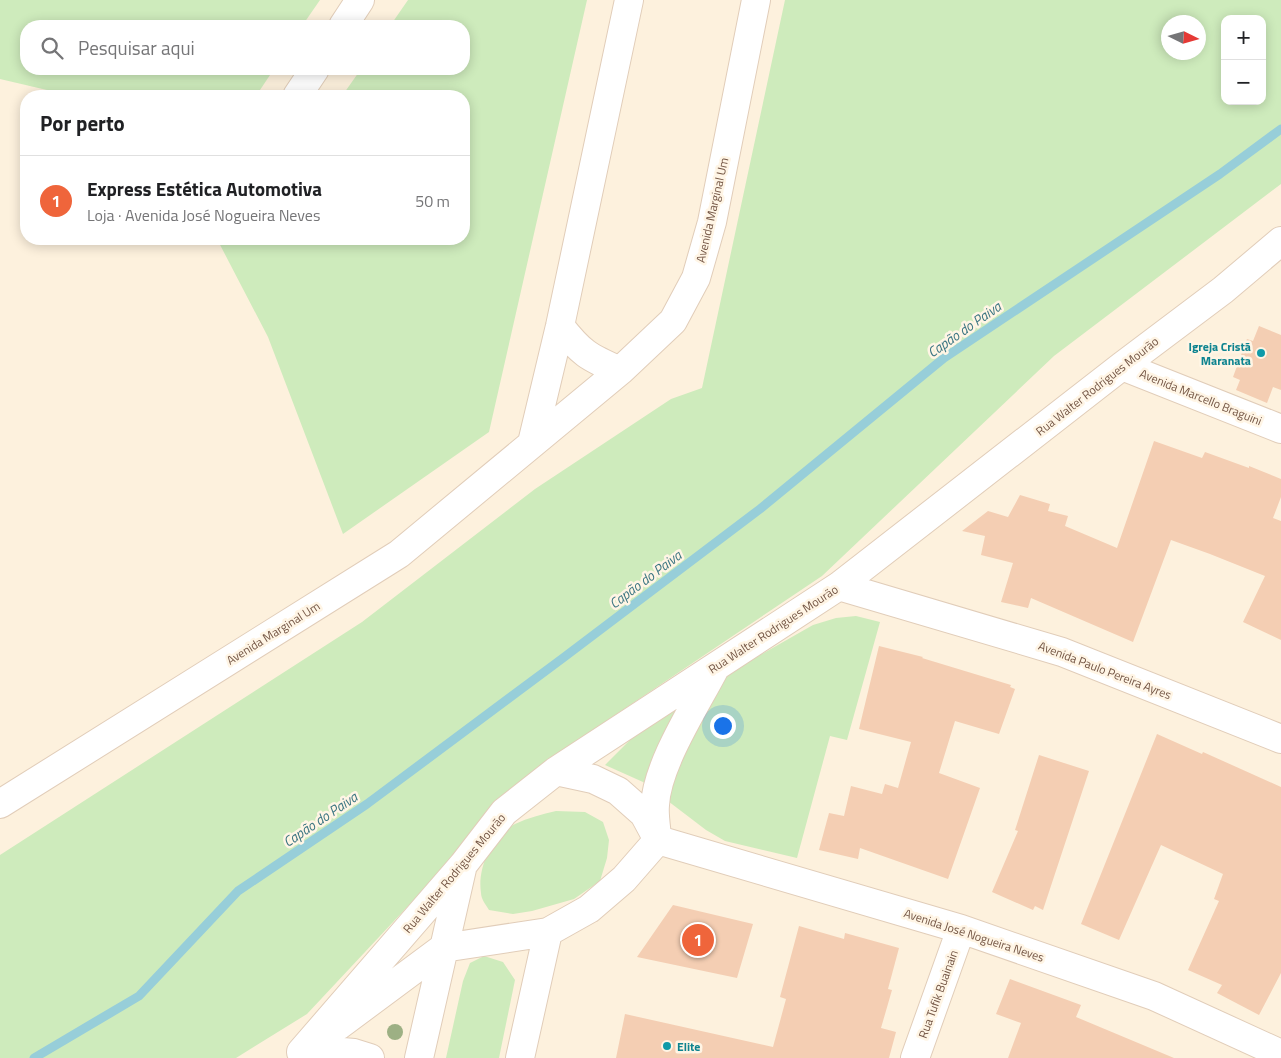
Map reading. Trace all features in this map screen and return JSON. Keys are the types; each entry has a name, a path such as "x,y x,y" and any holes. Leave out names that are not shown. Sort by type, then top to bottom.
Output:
{"street":[{"path":"346,20 360,0"},
{"path":"532,444 560,326 629,0"},
{"name":"Avenida Marginal Um","path":"0,804 399,554 620,371 673,321 696,278 712,222 756,0"},
{"path":"301,90 311,75"},
{"name":"Rua Walter Rodrigues Mourão","path":"300,1053 463,865 504,812 556,771 840,586 1122,366 1223,290 1281,241"},
{"path":"560,326 577,347 592,359 620,371"},
{"name":"Avenida Marcello Braguini","path":"1122,366 1281,429"},
{"name":"Avenida Paulo Pereira Ayres","path":"840,586 1062,652 1281,739"},
{"path":"300,1053 443,948 548,932 590,909 624,879 658,840 655,806 658,788 682,729 716,666"},
{"path":"556,771 593,778 618,791 644,814 658,840"},
{"name":"Avenida José Nogueira Neves","path":"658,840 962,929 1154,996 1281,1054"},
{"path":"419,1058 463,865"},
{"name":"Rua Tufik Buainain","path":"914,1058 962,929"},
{"path":"520,1058 548,932"},
{"path":"300,1053 354,1053 370,1058"}],"green space":[{"path":"0,0 320,0 306,20 20,20 20,75 270,75 260,90 47,90 0,79"},
{"path":"408,0 587,0 489,432 343,534 268,337 220,245 470,245 470,90 346,90 357,75 470,75 470,20 394,20"},
{"path":"785,0 1281,0 1281,184 1054,356 822,576 538,767 307,1014 236,1058 0,1058 0,855 362,622 535,489 671,399 702,388"},
{"path":"856,616 880,622 847,740 830,736 797,858 725,841 706,830 643,782 605,765 637,733 730,672 813,625 836,618"},
{"path":"556,811 585,812 603,822 609,840 607,858 600,881 574,899 532,911 513,914 489,910 481,895 480,883 484,863 493,844 499,836 515,824 535,816"},
{"path":"484,956 503,962 515,980 499,1058 446,1058 463,981 470,963"}],"building":[{"name":"Igreja Cristã Maranata","path":"1259,326 1281,335 1281,390 1273,387 1267,403 1236,390 1240,380 1233,377 1247,339 1253,341"},
{"path":"1154,441 1202,458 1205,452 1249,468 1249,466 1281,479 1281,497 1273,518 1281,521 1281,640 1243,622 1265,576 1171,540 1133,642 1031,598 1028,608 1001,602 1013,563 981,555 985,536 962,531 988,511 1008,517 1020,495 1050,504 1048,511 1068,516 1065,526 1117,548"},
{"path":"879,646 923,657 1011,685 1010,687 1015,689 999,734 955,721 939,773 980,788 948,879 860,848 858,859 819,850 829,813 844,816 851,786 882,794 885,784 898,788 911,742 859,729"},
{"path":"1157,734 1202,754 1203,752 1281,787 1281,973 1259,1015 1217,993 1222,985 1188,970 1219,901 1214,899 1223,874 1161,845 1119,940 1081,924"},
{"path":"1039,755 1089,771 1043,910 1035,906 1033,910 992,892 1018,831 1015,830"},
{"path":"673,905 753,924 737,978 637,957"},
{"path":"799,926 844,939 845,933 899,948 888,989 892,990 881,1028 896,1032 889,1058 616,1058 625,1014 773,1047 786,999 780,997"},
{"path":"1010,979 1081,1005 1076,1017 1174,1058 1008,1058 1021,1023 996,1014"}],"waterway":[{"name":"Capão do Paiva","path":"34,1058 139,996 238,891 367,804 563,658 760,509 944,358 1220,174 1281,129"}],"place":[{"name":"Igreja Cristã Maranata","path":"1261,353"},
{"name":"Express Estética Automotiva","path":"698,940"},
{"name":"Elite","path":"667,1046"}]}
